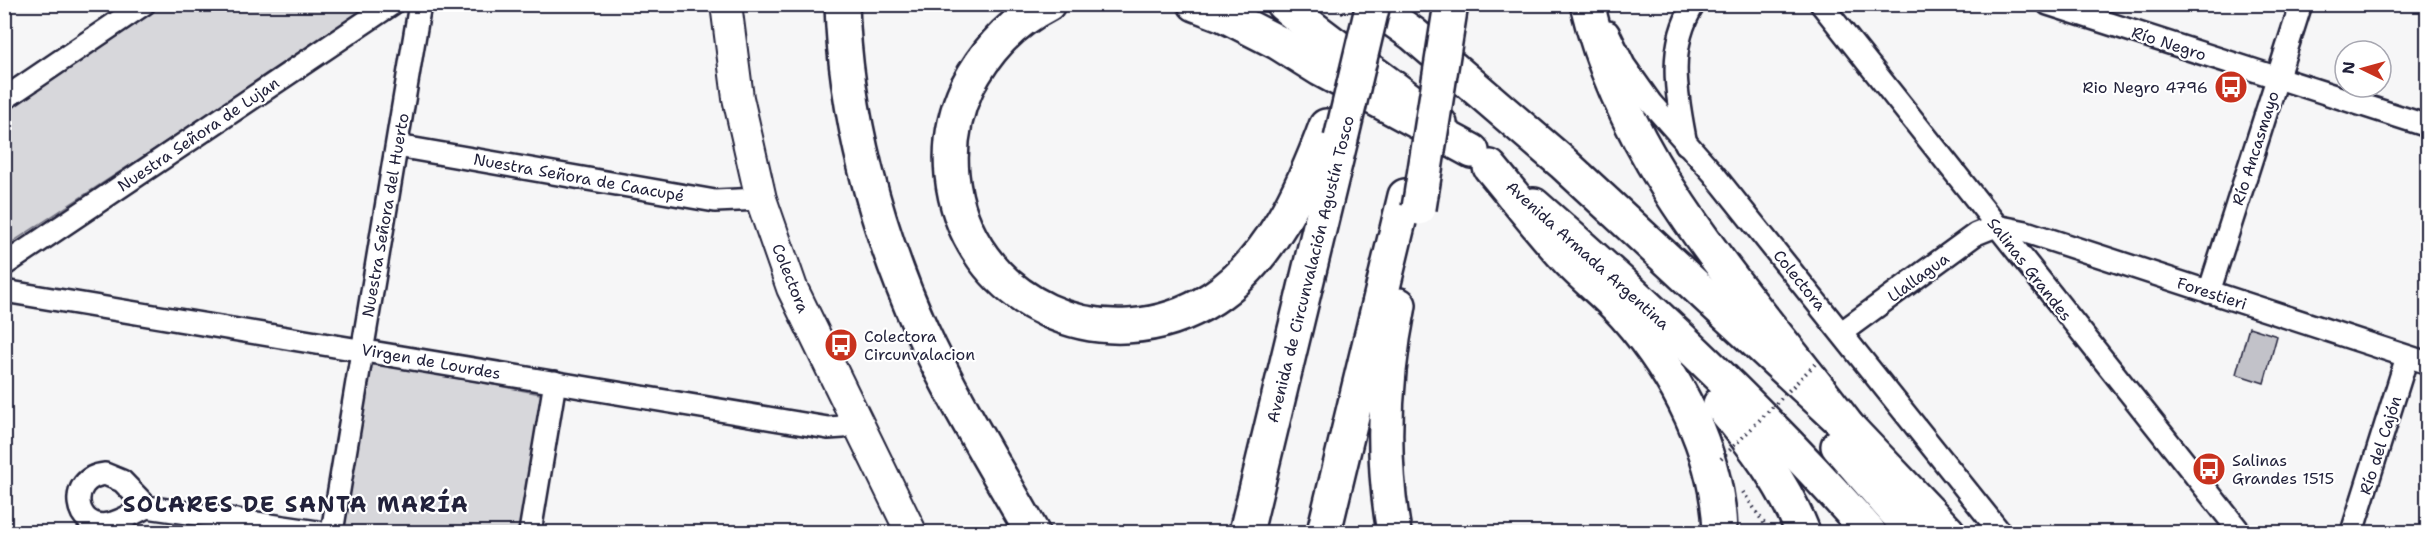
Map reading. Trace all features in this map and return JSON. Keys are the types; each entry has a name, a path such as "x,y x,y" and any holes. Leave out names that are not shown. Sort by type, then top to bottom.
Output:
{"main road":[{"path":"842,4 848,77 860,141 876,204 896,266 921,328 947,382 1032,532"},
{"path":"1048,4 1001,36 984,57 960,102 953,130 950,158 954,196 966,228 979,253 995,274 1013,290 1056,316 1101,326 1144,325 1183,315 1214,297 1240,276 1268,243 1312,164 1333,132"},
{"path":"1196,4 1224,15 1277,42 1320,69 1481,159 1570,262 1625,315 1667,373 1684,403 1709,460 1719,513 1720,532"},
{"name":"Avenida Armada Argentina","path":"1283,4 1318,35 1383,79 1481,159 1613,275 1808,464 1869,532"},
{"path":"1394,532 1385,465 1387,392 1412,202 1451,4"},
{"path":"1587,4 1600,54 1616,95 1653,164 1737,286 1799,361 1848,427"},
{"path":"1368,18 1413,34 1563,163 1848,427 1948,532"},
{"name":"Avenida de Circunvalación Agustín Tosco","path":"1246,532 1333,132 1368,18"},
{"path":"1413,34 1483,112 1622,235 1809,415 1913,532"},
{"path":"1324,532 1412,202"},
{"path":"1613,275 1665,343 1750,440 1790,502 1803,532"}],"street":[{"path":"4,99 144,4"},
{"name":"Nuestra Señora de Lujan","path":"4,265 392,4"},
{"name":"Nuestra Señora del Huerto","path":"332,532 420,4"},
{"name":"Colectora","path":"726,4 738,98 761,199 792,288 911,532"},
{"name":"Colectora","path":"1595,4 1624,65 1651,104 1713,173 2000,532"},
{"path":"1686,145 1677,100 1675,62 1678,40 1686,17 1694,4"},
{"name":"Salinas Grandes","path":"1821,4 2240,532"},
{"name":"Río Negro","path":"2048,4 2100,12 2278,78 2427,126"},
{"name":"Río Ancasmayo","path":"2209,292 2301,4"},
{"name":"Nuestra Señora de Caacupé","path":"397,146 715,201 761,199"},
{"name":"Forestieri","path":"1996,226 2026,232 2417,360"},
{"name":"Llallagua","path":"1842,332 1976,234 1996,226"},
{"name":"Virgen de Lourdes","path":"4,291 828,428 843,427 856,421"},
{"name":"Río del Cajón","path":"2352,532 2417,360"},
{"path":"530,532 555,382"},
{"path":"147,507 318,532"}],"path":[{"path":"1727,468 1721,459 1820,360"},
{"path":"1739,486 1770,532"}],"shaded area":[{"path":"159,5 374,5 5,247 4,108"},
{"path":"369,360 545,395 522,532 343,532"}],"building":[{"path":"2249,327 2277,336 2264,383 2236,374"}],"place":[{"name":"Rio Negro 4796","path":"2231,87"},
{"name":"Colectora Circunvalacion","path":"841,345"},
{"name":"Salinas Grandes 1515","path":"2209,469"}],"district":[{"name":"SOLARES DE SANTA MARÍA","path":"296,504"}]}
